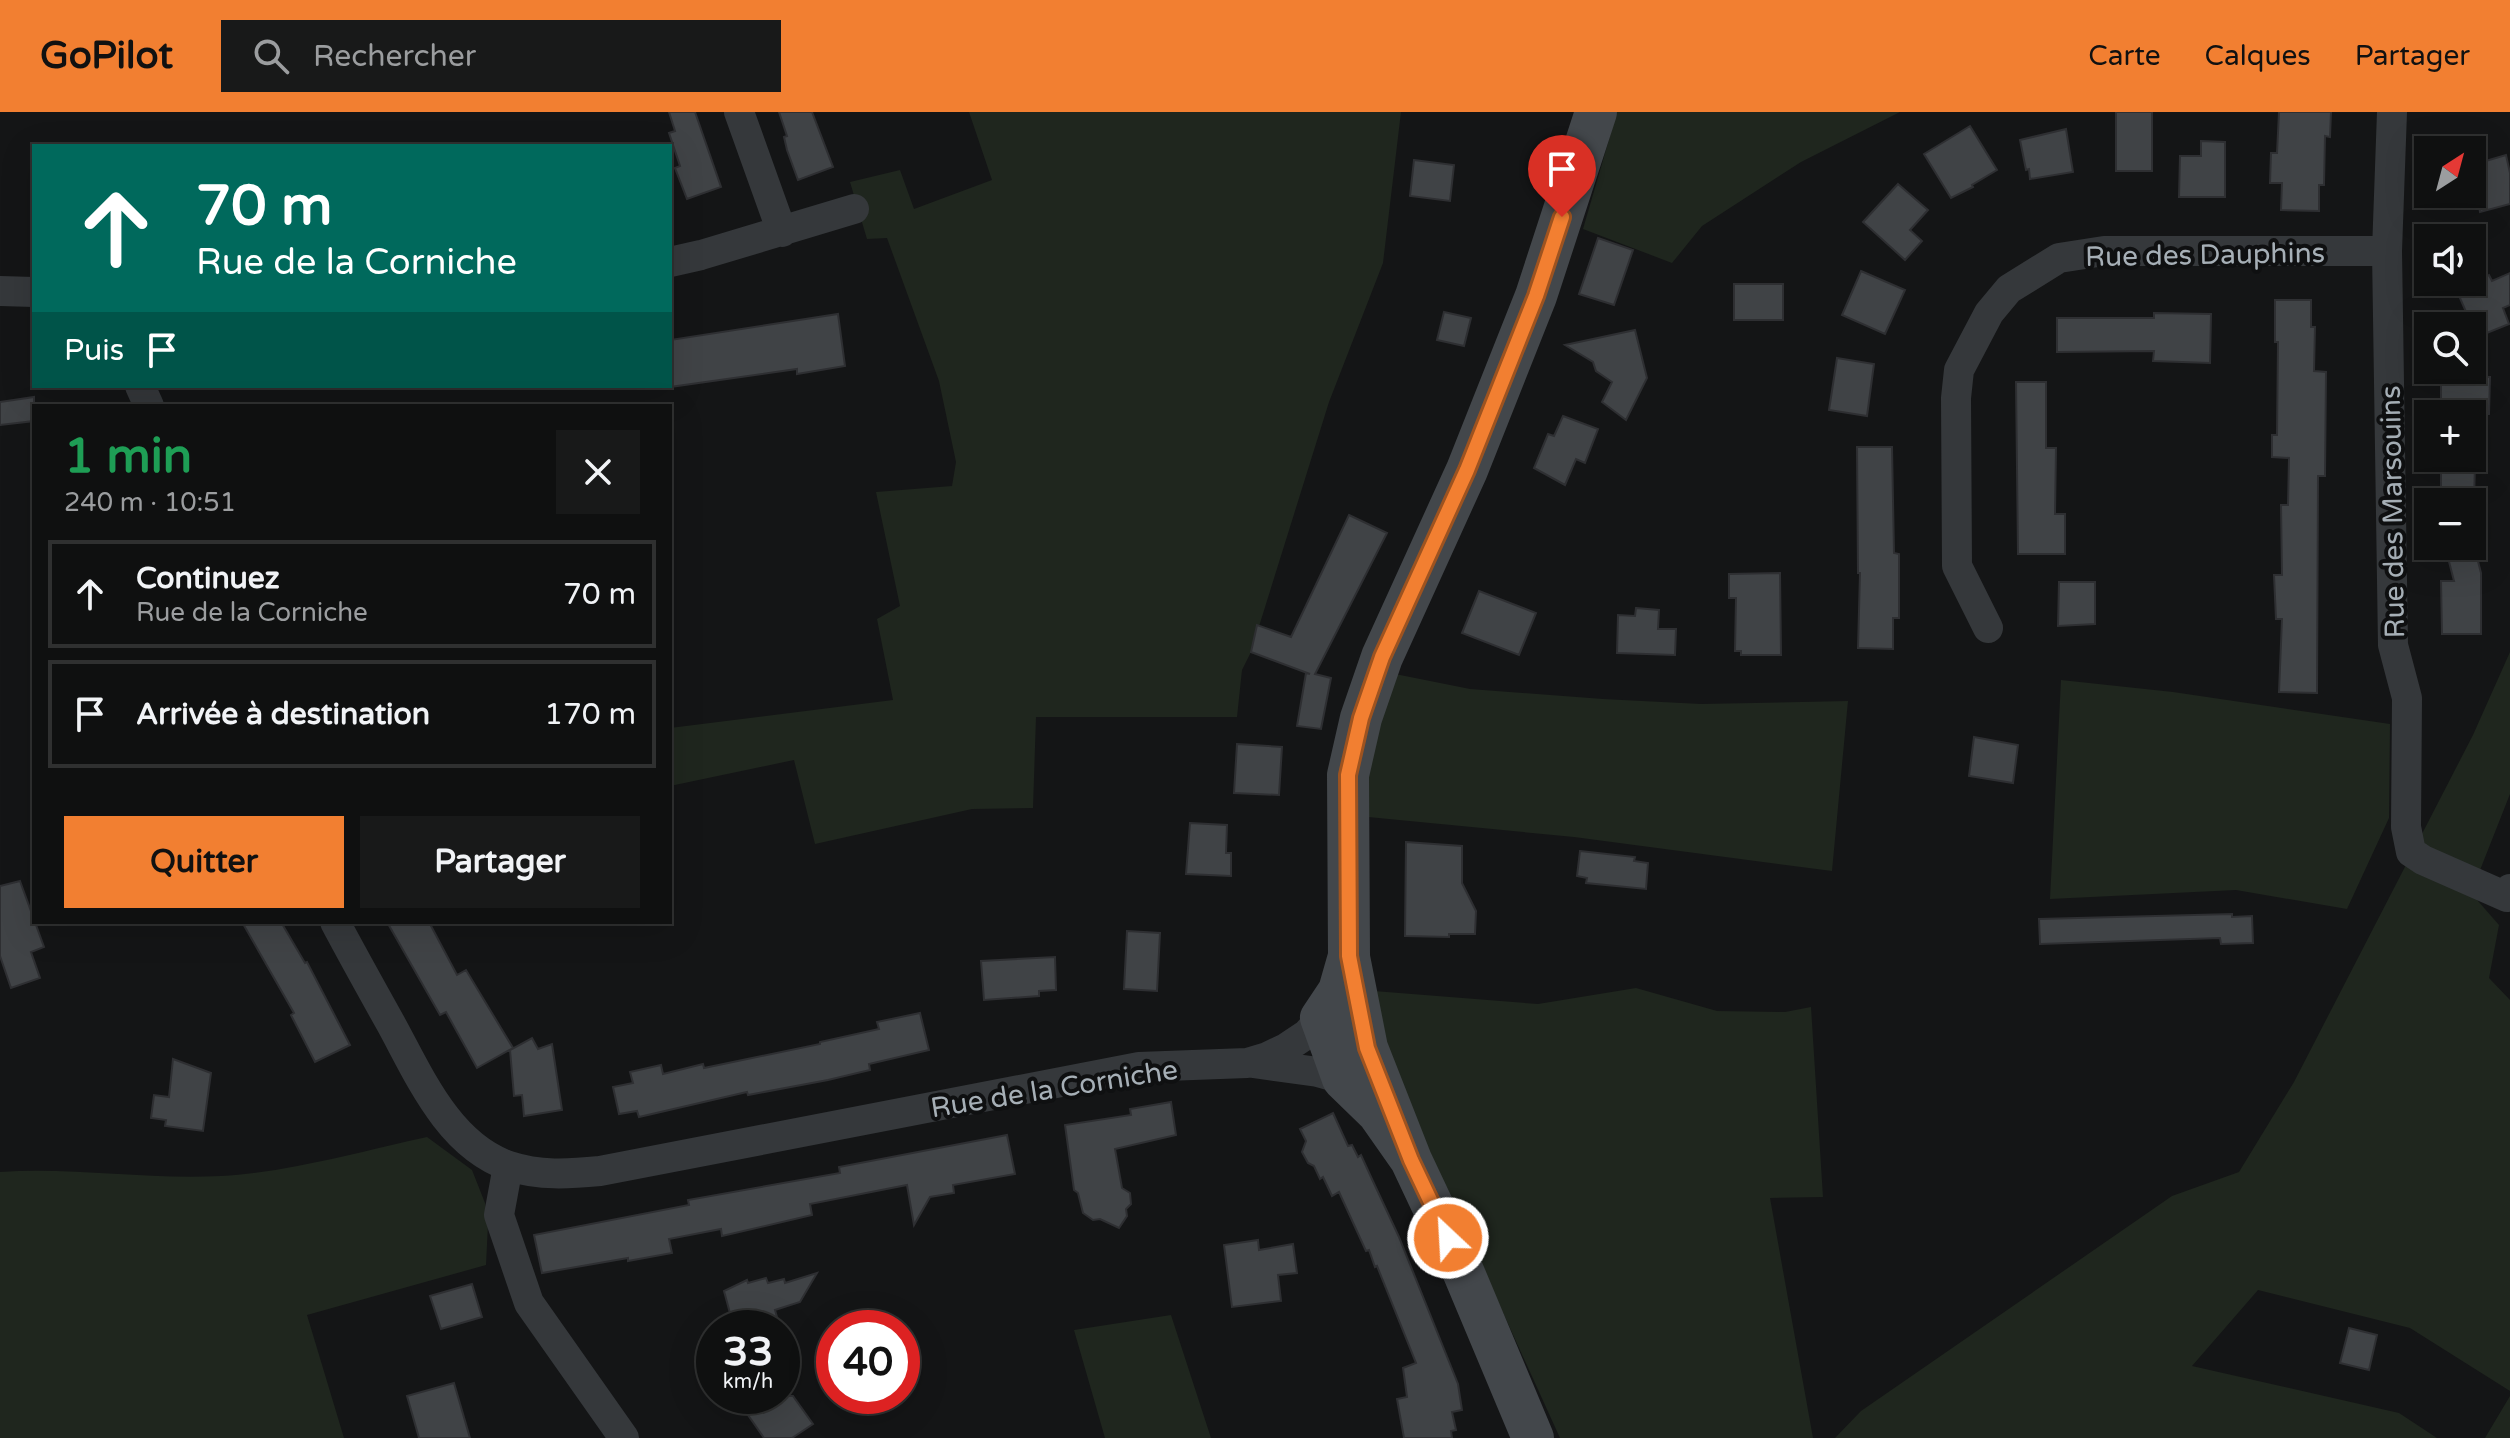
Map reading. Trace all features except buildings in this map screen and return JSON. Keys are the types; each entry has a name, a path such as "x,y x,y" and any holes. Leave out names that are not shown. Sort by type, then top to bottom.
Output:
{"street":[{"path":"739,112 782,232"},
{"name":"Rue de la Corniche","path":"336,924 447,1119 474,1146 508,1166 557,1175 600,1171 1139,1067 1247,1063 1286,1048 1307,1034 1321,1018 1339,991 1349,956 1348,775 1361,718 1382,657 1467,470 1536,296 1596,112"},
{"name":"Rue des Marsouins","path":"2392,112 2387,251 2393,645 2407,698 2406,827 2411,852 2423,860 2468,882 2508,893"},
{"path":"672,261 854,209"},
{"name":"Rue des Dauphins","path":"1988,628 1957,566 1956,398 1959,370 1974,337 2009,289 2059,258 2104,251 2387,251"},
{"path":"0,291 32,292"},
{"path":"1349,956 1355,1063"},
{"path":"1321,1018 1355,1063 1411,1160 1460,1264 1533,1438"},
{"path":"1247,1063 1318,1072 1355,1063"},
{"path":"508,1166 499,1215 529,1303 624,1438"}],"shaded area":[{"path":"969,112 1401,112 1383,263 1329,402 1251,652 1242,670 1237,717 1036,717 1033,808 972,809 815,844 794,760 672,786 672,728 893,700 877,619 900,606 876,492 952,486 956,462 939,381 887,238 867,239 850,182 900,170 914,209 992,180"},
{"path":"1617,112 1900,112 1801,162 1702,226 1672,263 1583,229"},
{"path":"2510,652 2510,794 2471,893 2499,925 2489,978 2510,1000 2510,1391 2410,1328 2258,1290 2192,1366 2399,1413 2437,1438 1835,1438 1861,1411 2172,1196 2239,1172 2294,1082 2473,735"},
{"path":"1390,673 1470,689 1603,699 1701,704 1848,701 1832,871 1574,837 1368,817 1368,779"},
{"path":"2061,680 2173,692 2390,724 2389,818 2347,909 2236,890 2050,899"},
{"path":"1636,988 1717,1011 1785,1012 1811,1007 1823,1197 1770,1198 1813,1438 1560,1438 1389,1062 1374,991 1538,1004"},
{"path":"427,1137 472,1170 485,1203 488,1224 486,1265 307,1315 344,1438 0,1438 0,1172 55,1171 193,1177 246,1174 324,1161"},
{"path":"1171,1315 1211,1438 1105,1438 1074,1330"},
{"path":"2510,1396 2510,1438 2485,1438"}],"route":[{"path":"1448,1238 1411,1160 1367,1048 1349,956 1348,775 1361,718 1382,657 1467,470 1536,296 1562,217"}]}
